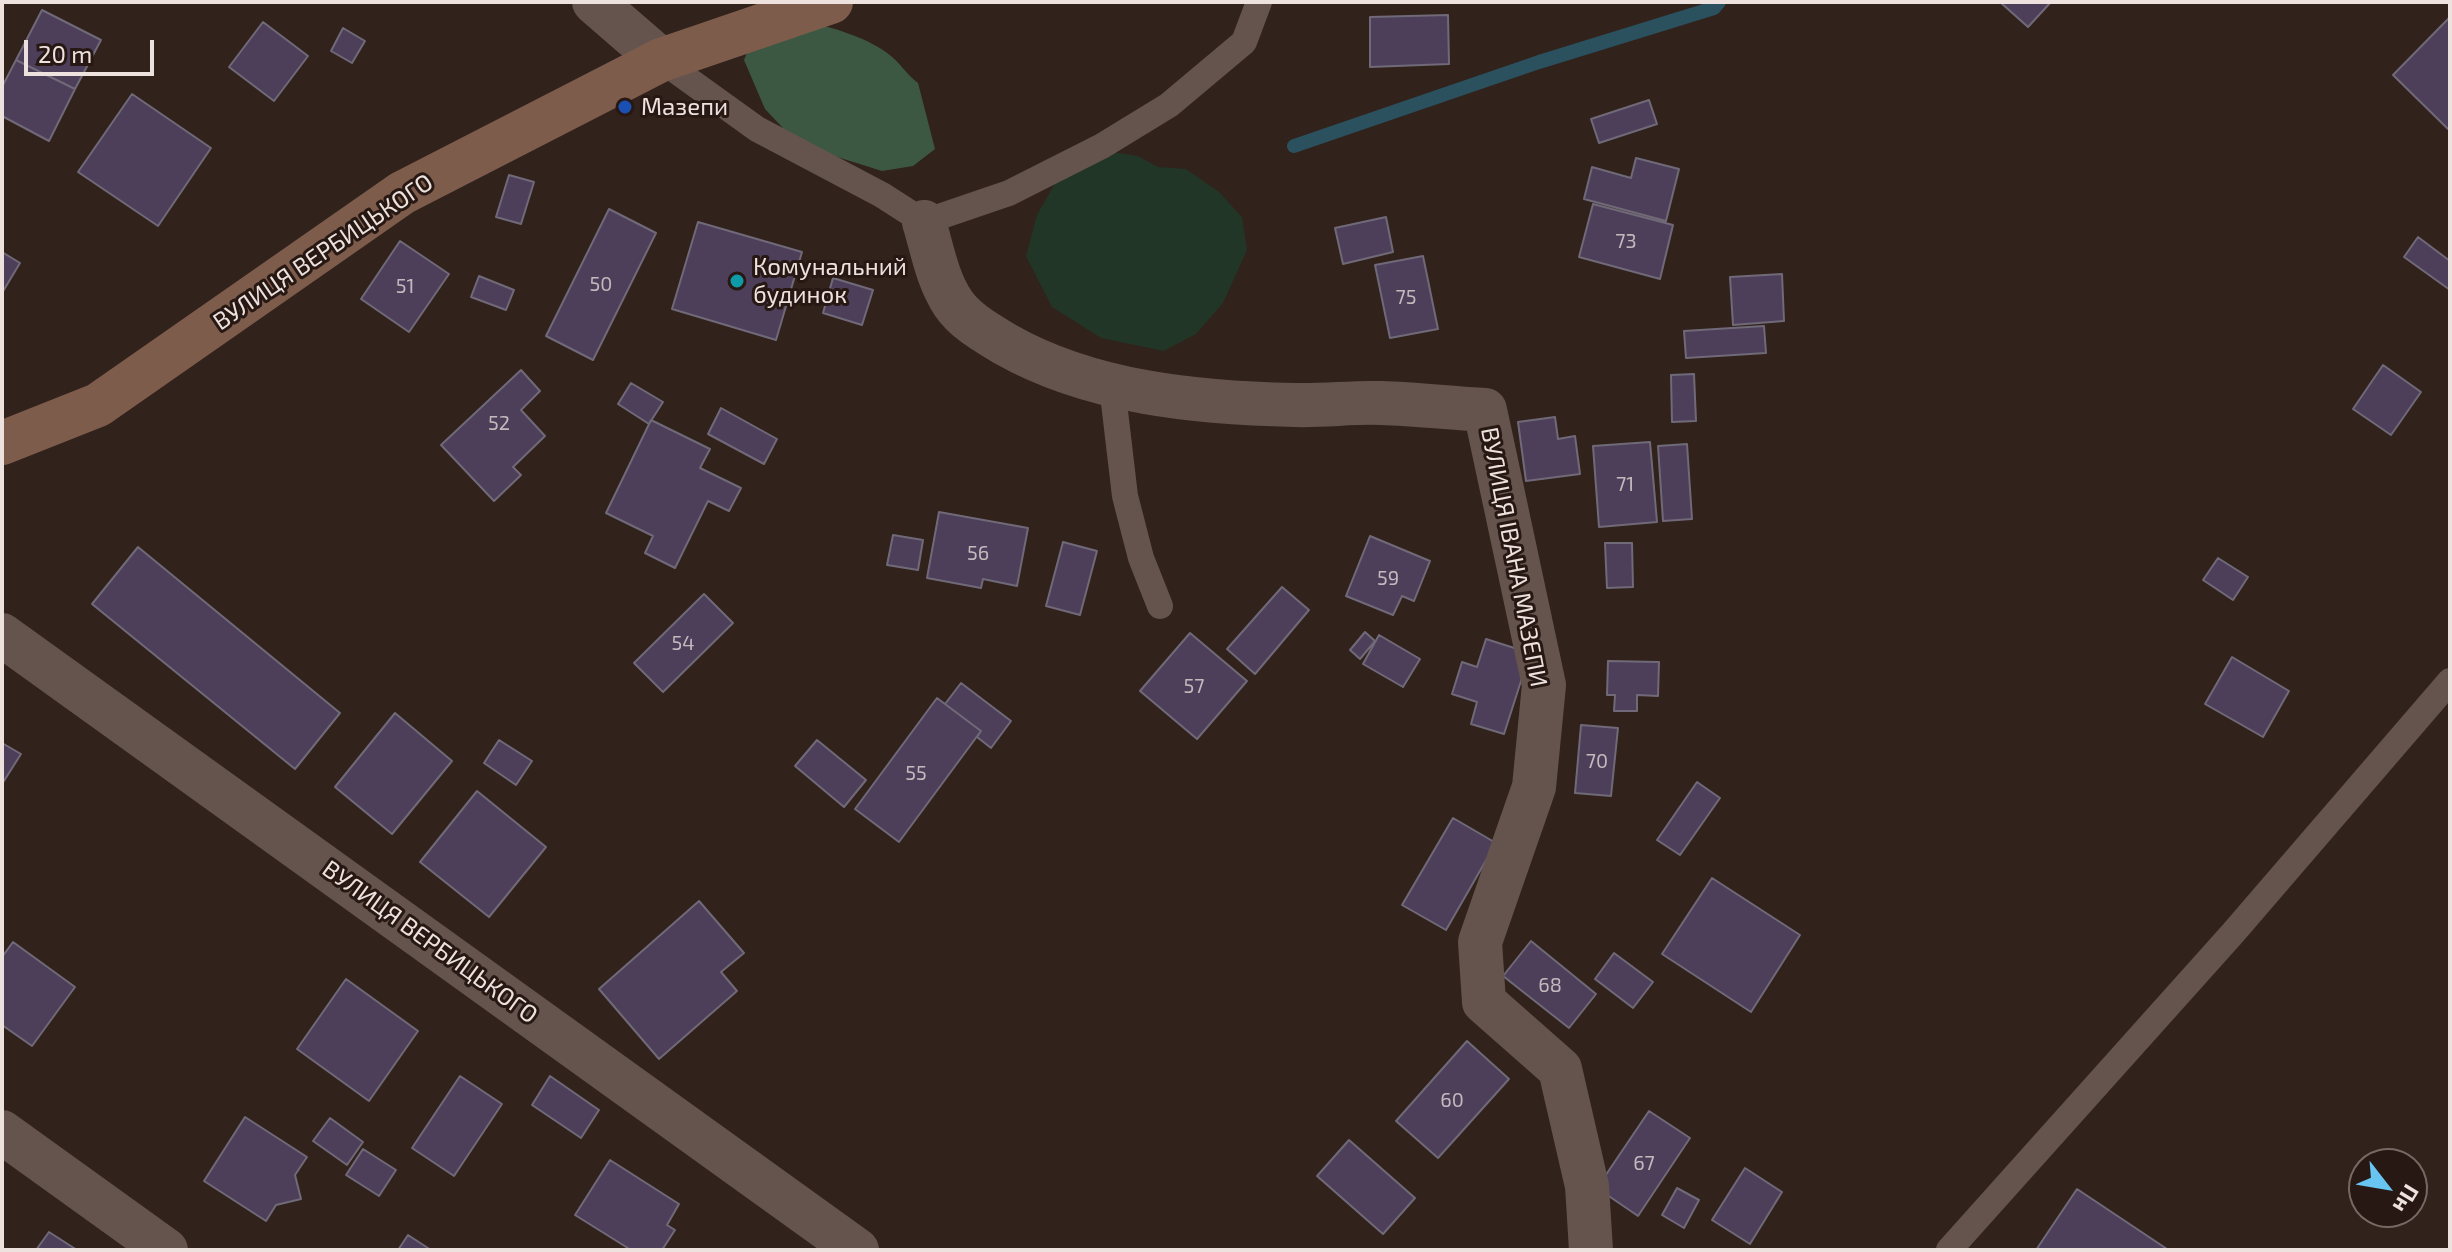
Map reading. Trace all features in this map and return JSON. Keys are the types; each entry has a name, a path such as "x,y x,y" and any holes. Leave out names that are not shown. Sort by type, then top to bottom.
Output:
{"street":[{"path":"594,2 661,60"},
{"name":"ВУЛИЦЯ ВЕРБИЦЬКОГО","path":"2,443 98,405 402,193 661,60 831,2"},
{"name":"ВУЛИЦЯ ІВАНА МАЗЕПИ","path":"924,222 939,274 953,302 970,321 1048,365 1112,386 1229,401 1296,405 1380,403 1485,410 1544,685 1534,787 1480,942 1484,1002 1560,1069 1587,1186 1591,1250"},
{"name":"ВУЛИЦЯ ВЕРБИЦЬКОГО","path":"2,635 857,1250"},
{"path":"2,1132 166,1250"}],"lane":[{"path":"661,60 757,129 882,195 924,222 1009,193 1102,146 1169,105 1244,42 1259,2"},
{"path":"1112,386 1125,496 1141,558 1160,606"},
{"path":"1949,1250 2233,933 2450,681"}],"green space":[{"path":"807,21 862,39 895,59 918,83 935,149 913,166 882,171 799,145 765,109 744,60 751,43"},
{"path":"1099,150 1138,156 1158,167 1186,169 1219,192 1242,217 1247,250 1223,303 1196,334 1164,351 1101,338 1052,307 1026,256 1037,215 1067,162"}],"building":[{"path":"2000,2 2051,2 2028,27"},
{"path":"42,10 101,40 75,89 16,60"},
{"path":"1448,15 1449,64 1370,67 1370,17"},
{"path":"2449,18 2450,127 2448,129 2393,75"},
{"path":"263,22 308,56 274,101 229,67"},
{"path":"343,28 365,41 352,63 331,51"},
{"path":"16,60 75,89 49,141 2,116 2,87"},
{"path":"132,94 211,148 158,226 78,172"},
{"path":"1649,100 1657,124 1599,143 1591,119"},
{"path":"1636,158 1679,169 1666,221 1584,199 1592,167 1631,178"},
{"path":"509,175 534,182 521,224 496,217"},
{"path":"1593,204 1673,225 1660,279 1579,257"},
{"path":"609,209 656,233 593,360 546,336"},
{"path":"1386,217 1393,252 1343,264 1335,228"},
{"name":"Комунальний будинок","path":"698,222 802,252 776,340 672,309"},
{"path":"2418,237 2450,261 2450,290 2404,257"},
{"path":"400,241 449,274 409,332 361,299"},
{"path":"2,252 20,263 2,293"},
{"path":"1423,256 1438,329 1390,338 1375,265"},
{"path":"1782,274 1784,321 1733,325 1730,277"},
{"path":"479,276 514,290 506,310 471,297"},
{"path":"833,278 873,290 862,325 823,313"},
{"path":"1764,326 1766,353 1686,358 1684,331"},
{"path":"2383,365 2421,392 2391,435 2353,409"},
{"path":"521,370 540,391 521,410 545,436 513,467 521,475 494,501 441,445"},
{"path":"1694,374 1696,421 1672,422 1671,375"},
{"path":"631,383 663,402 649,424 618,404"},
{"path":"721,408 777,439 764,464 708,434"},
{"path":"1555,417 1558,439 1575,436 1580,474 1526,481 1518,422"},
{"path":"651,420 710,449 700,468 741,488 729,511 708,501 675,568 645,553 653,536 606,513"},
{"path":"1650,442 1657,522 1599,527 1593,446"},
{"path":"1687,444 1692,519 1663,521 1658,446"},
{"path":"939,512 1028,528 1017,586 983,579 981,588 927,578"},
{"path":"893,535 923,540 918,570 887,565"},
{"path":"1370,536 1430,561 1414,601 1402,596 1393,615 1346,596"},
{"path":"1063,542 1097,551 1080,615 1046,606"},
{"path":"1605,543 1632,543 1633,587 1607,588"},
{"path":"138,547 340,713 295,769 92,604"},
{"path":"2218,558 2248,577 2233,600 2203,580"},
{"path":"1282,587 1309,610 1255,674 1227,649"},
{"path":"704,594 733,623 663,692 634,663"},
{"path":"1365,632 1375,641 1360,659 1350,650"},
{"path":"1190,633 1247,681 1197,739 1140,691"},
{"path":"1379,635 1420,659 1403,687 1363,664"},
{"path":"1486,639 1530,653 1504,734 1471,724 1477,702 1452,694 1462,662 1477,667"},
{"path":"2232,657 2289,691 2263,737 2205,704"},
{"path":"1608,661 1659,662 1658,696 1637,695 1637,711 1614,711 1615,695 1607,695"},
{"path":"961,683 1011,721 991,748 977,737 981,731 945,704"},
{"path":"937,698 981,731 899,842 855,809"},
{"path":"395,713 452,761 392,834 335,787"},
{"path":"1581,725 1618,728 1611,796 1575,793"},
{"path":"499,740 532,761 516,785 484,763"},
{"path":"817,740 866,780 844,807 795,766"},
{"path":"2,743 21,754 2,784"},
{"path":"1697,782 1720,798 1680,855 1657,840"},
{"path":"477,791 546,847 489,917 420,862"},
{"path":"1453,818 1496,843 1446,930 1402,905"},
{"path":"1712,878 1800,935 1751,1012 1662,954"},
{"path":"699,901 744,953 721,972 737,991 659,1059 599,989"},
{"path":"1531,941 1596,994 1569,1028 1503,976"},
{"path":"13,942 75,987 32,1046 2,1025 2,957"},
{"path":"1614,953 1653,982 1633,1008 1595,979"},
{"path":"346,979 418,1031 369,1101 297,1049"},
{"path":"1467,1041 1509,1079 1438,1158 1396,1121"},
{"path":"460,1076 502,1104 454,1176 412,1148"},
{"path":"550,1076 599,1110 581,1138 532,1105"},
{"path":"1649,1111 1690,1138 1638,1216 1597,1188"},
{"path":"245,1117 307,1157 295,1175 301,1199 276,1205 266,1221 204,1181"},
{"path":"330,1118 363,1142 347,1165 313,1141"},
{"path":"1349,1140 1415,1198 1383,1234 1317,1176"},
{"path":"363,1149 396,1170 379,1196 346,1175"},
{"path":"610,1160 679,1204 667,1225 675,1230 662,1250 631,1250 575,1215"},
{"path":"1745,1168 1782,1192 1750,1244 1712,1220"},
{"path":"1677,1188 1699,1200 1684,1228 1662,1215"},
{"path":"2077,1189 2167,1249 2036,1250"},
{"path":"49,1232 77,1250 36,1250"},
{"path":"408,1235 431,1250 398,1250"}],"waterway":[{"path":"1294,146 1539,62 1714,8 1719,2"}],"place":[{"name":"Мазепи","path":"625,107"},
{"name":"Комунальний будинок","path":"737,281"}]}
